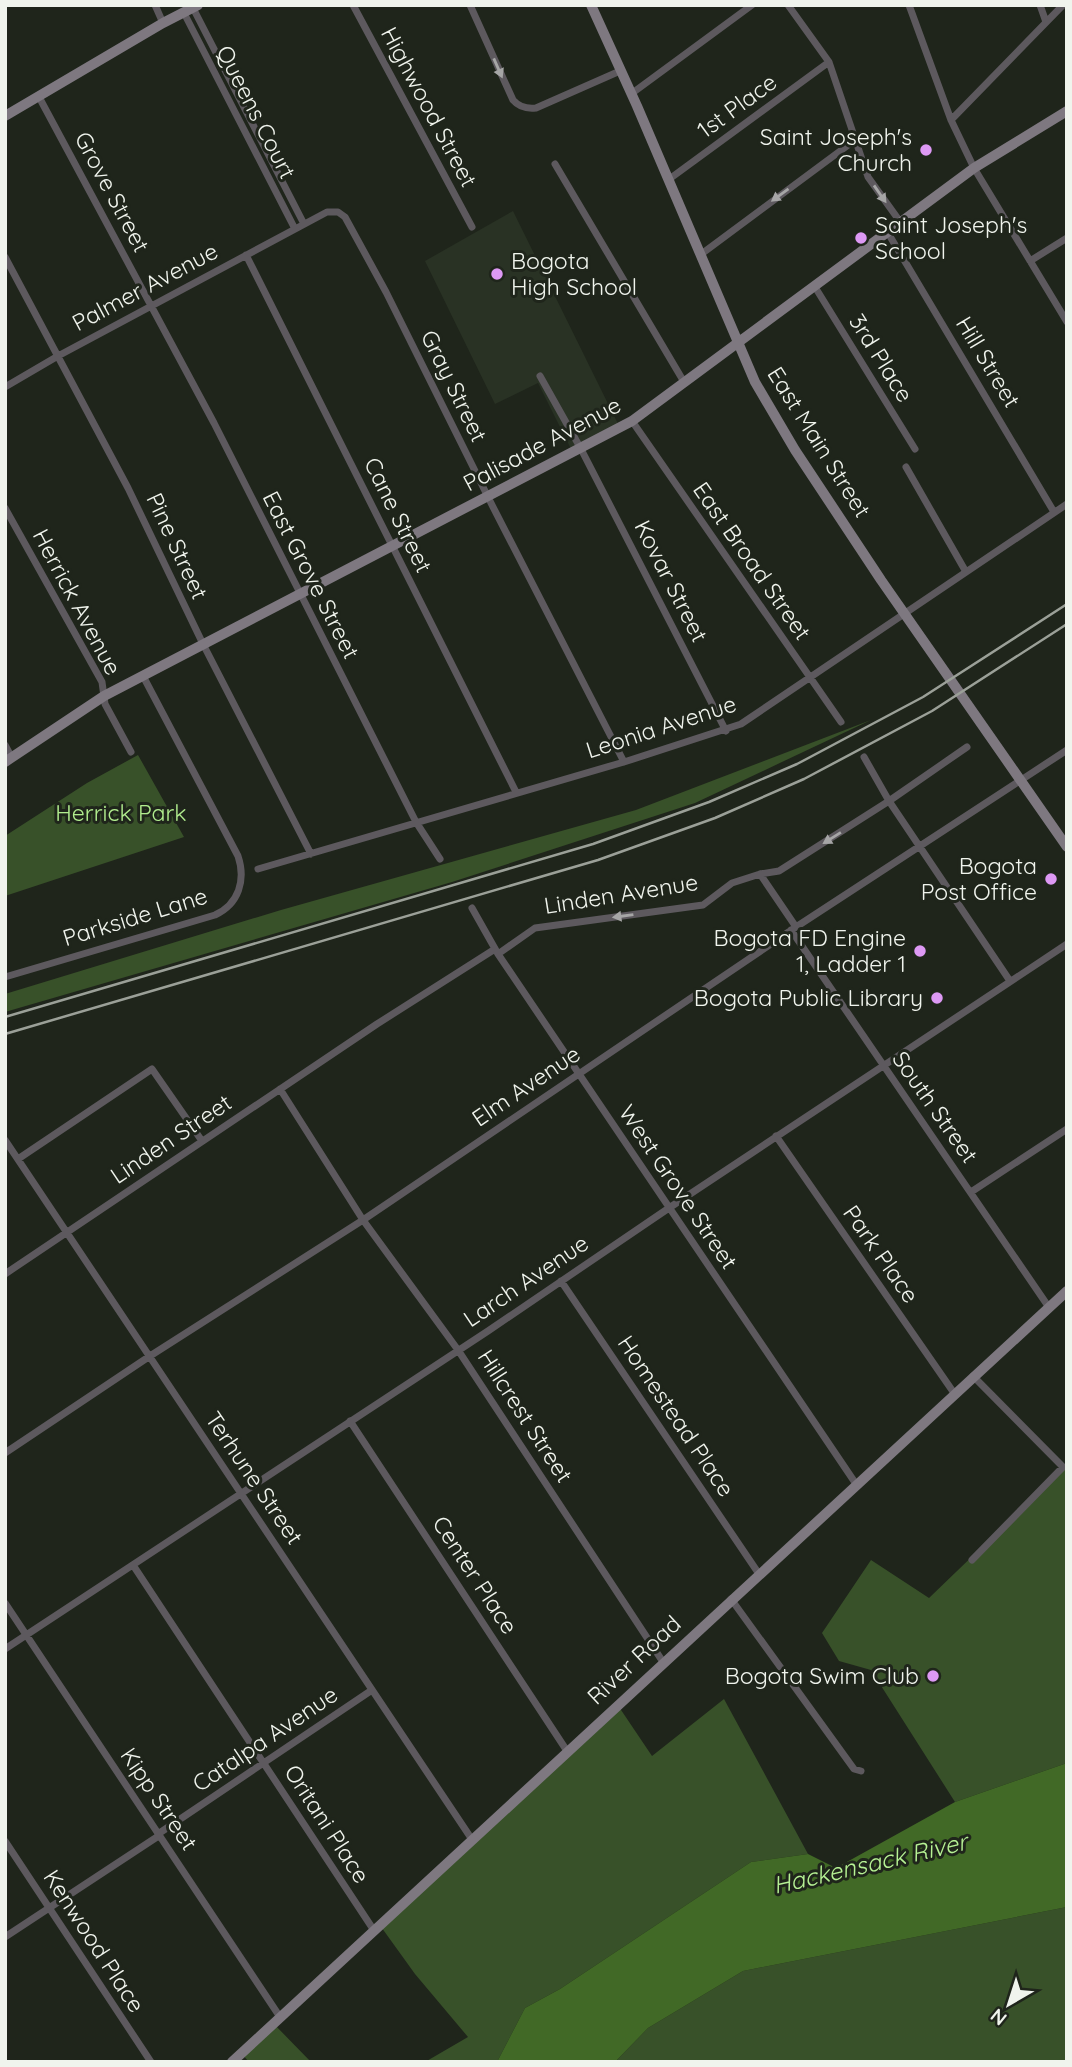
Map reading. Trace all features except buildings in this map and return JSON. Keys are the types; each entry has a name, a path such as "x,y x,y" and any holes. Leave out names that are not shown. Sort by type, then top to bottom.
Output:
{"main road":[{"name":"East Main Street","path":"591,5 737,342 773,416 881,580 1067,847"},
{"path":"6,112 39,97 163,23 192,9"},
{"name":"Palisade Avenue","path":"9,760 104,696 632,421 974,168 1067,111"},
{"name":"River Road","path":"232,2062 471,1838 1067,1291"}],"street":[{"path":"155,5 163,23"},
{"name":"Highwood Street","path":"353,5 472,227"},
{"path":"470,5 513,100 520,106 530,109 536,107 620,71"},
{"path":"631,94 752,5"},
{"path":"788,5 829,62 868,177 901,223"},
{"path":"909,5 951,120 974,168 1067,322"},
{"path":"1040,5 1046,22"},
{"path":"951,120 1063,5"},
{"name":"Queens Court","path":"192,9 304,224"},
{"name":"Queens Court","path":"192,9 295,229"},
{"name":"1st Place","path":"668,180 829,62"},
{"name":"Grove Street","path":"39,97 151,306"},
{"path":"700,255 855,140"},
{"path":"555,164 684,382"},
{"name":"Gray Street","path":"304,224 327,212 338,212 345,217 386,292 624,762"},
{"name":"Palmer Avenue","path":"5,387 304,224"},
{"name":"Hill Street","path":"888,233 1054,512"},
{"path":"1030,261 1067,238"},
{"name":"Cane Street","path":"246,255 300,357 516,792"},
{"name":"Pine Street","path":"5,257 128,488 203,644 311,853"},
{"name":"3rd Place","path":"815,287 915,449"},
{"name":"East Grove Street","path":"151,306 214,423 416,822 440,859"},
{"name":"Kovar Street","path":"540,376 581,449 726,731"},
{"name":"East Broad Street","path":"632,421 841,722"},
{"path":"906,467 966,572"},
{"name":"Leonia Avenue","path":"258,869 726,731 811,679 1067,504"},
{"name":"Herrick Avenue","path":"5,509 102,682 105,704 131,752"},
{"name":"Parkside Lane","path":"5,977 215,915 229,905 239,890 242,876 238,856 143,676"},
{"path":"5,745 9,760"},
{"name":"Linden Avenue","path":"358,1037 535,928 703,905 732,884 760,874 779,871 889,801 967,747"},
{"name":"Elm Avenue","path":"5,1452 363,1220 578,1073 1067,750"},
{"path":"864,757 889,801 1010,981"},
{"name":"South Street","path":"760,874 883,1066 1048,1306"},
{"name":"West Grove Street","path":"472,908 496,951 856,1484"},
{"name":"Larch Avenue","path":"5,1649 1067,944"},
{"name":"Linden Street","path":"5,1274 358,1037"},
{"path":"18,1159 152,1069 202,1141"},
{"name":"Hillcrest Street","path":"280,1089 363,1220 458,1350 663,1662"},
{"path":"971,1192 1067,1129"},
{"name":"Park Place","path":"776,1136 954,1393"},
{"name":"Terhune Street","path":"5,1140 471,1838"},
{"name":"Homestead Place","path":"561,1280 759,1574"},
{"path":"972,1560 1063,1467 973,1376"},
{"name":"Center Place","path":"350,1421 567,1751"},
{"name":"Oritani Place","path":"133,1564 373,1929"},
{"path":"731,1599 854,1769 861,1771"},
{"name":"Kipp Street","path":"5,1603 280,2017"},
{"name":"Catalpa Avenue","path":"5,1937 373,1690"},
{"name":"Kenwood Place","path":"5,1842 151,2062"}],"shaded area":[{"path":"513,211 620,428 573,453 538,383 495,404 425,261"}],"green space":[{"path":"871,720 695,803 452,882 5,1012 5,994 281,910 636,810"},
{"name":"Herrick Park","path":"138,755 184,837 5,896 5,836 87,783"},
{"path":"1067,1465 1067,1763 955,1802 871,1670 839,1661 822,1633 871,1560 929,1598"},
{"path":"724,1699 808,1854 751,1862 560,1989 525,2008 497,2062 425,2062 468,2037 415,1974 379,1924 617,1704 652,1756"},
{"path":"1067,1907 1067,2062 615,2062 648,2028 743,1971"},
{"path":"273,2023 311,2062 249,2062 241,2053"}],"water":[{"name":"Hackensack River","path":"1067,1763 1067,1907 743,1971 648,2028 615,2062 497,2062 525,2008 560,1989 751,1862 808,1854 836,1868 955,1802"}],"railway":[{"path":"5,1017 593,844 709,802 797,764 923,697 1067,604"},
{"path":"5,1034 598,860 715,818 804,779 932,711 1067,624"}],"place":[{"name":"Saint Joseph's Church","path":"926,150"},
{"name":"Saint Joseph's School","path":"861,238"},
{"name":"Bogota High School","path":"497,274"},
{"name":"Bogota Post Office","path":"1051,879"},
{"name":"Bogota FD Engine 1, Ladder 1","path":"920,951"},
{"name":"Bogota Public Library","path":"937,998"},
{"name":"Bogota Swim Club","path":"933,1676"}]}
